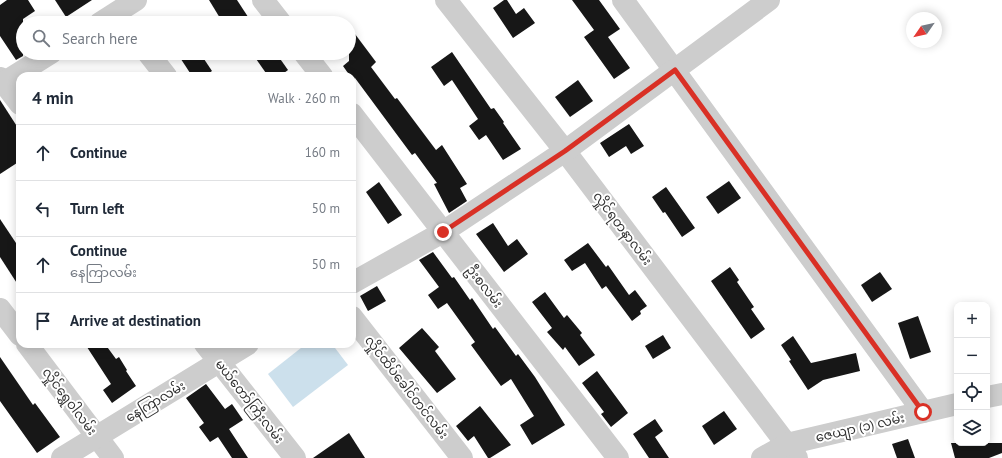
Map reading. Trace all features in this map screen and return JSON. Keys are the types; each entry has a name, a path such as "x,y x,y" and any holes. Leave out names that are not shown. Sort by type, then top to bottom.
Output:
{"street":[{"path":"112,15 136,0"},
{"path":"263,0 276,16"},
{"name":"လှိုင်ရတနာလမ်း","path":"446,0 565,151 792,451"},
{"path":"624,0 923,412"},
{"path":"356,281 443,232 565,151 769,0"},
{"path":"18,72 39,60"},
{"path":"153,60 163,72"},
{"path":"309,60 319,72"},
{"path":"16,73 1,82 16,99"},
{"name":"ဦးစလမ်း","path":"356,119 618,458"},
{"path":"0,309 16,330"},
{"name":"လှိုင်ထိပ်ခေါင်တင်လမ်း","path":"356,322 462,458"},
{"name":"လှိုင်ရွှေဝါလမ်း","path":"30,348 113,458"},
{"name":"မယ်တော်ကြီးလမ်း","path":"208,348 295,458"},
{"name":"နေကြာလမ်း","path":"62,458 242,348"},
{"path":"990,396 1002,394"},
{"name":"ဇေယျာ (၁) လမ်း","path":"762,458 792,451 923,412 954,405"}],"water":[{"path":"301,348 335,348 348,365 293,407 268,374"}],"building":[{"path":"7,0 28,0 35,11 28,16 16,16 16,60 0,36 0,5"},
{"path":"55,0 92,0 68,16 65,16"},
{"path":"209,0 237,0 247,16 219,16"},
{"path":"504,0 507,0 516,14 524,8 535,23 513,38 493,8"},
{"path":"572,0 599,0 620,29 608,37 630,68 614,79 584,37 594,30"},
{"path":"356,35 376,62 371,67 395,99 397,98 436,150 442,145 467,184 460,188 467,201 449,213 434,184 437,183 415,153 412,155 356,79 356,72 347,72 343,66 349,61 356,60"},
{"path":"452,52 491,109 494,108 504,122 503,123 521,149 503,160 486,135 479,140 469,126 478,119 452,80 444,86 431,67"},
{"path":"182,60 205,60 212,71 211,72 189,72"},
{"path":"257,60 281,60 288,70 285,72 265,72"},
{"path":"578,80 593,101 570,117 555,97"},
{"path":"0,100 16,125 16,164 0,174"},
{"path":"629,124 644,146 631,154 626,146 609,157 600,143"},
{"path":"729,181 741,198 718,214 706,197"},
{"path":"379,182 402,215 388,224 366,192"},
{"path":"666,187 695,228 682,237 665,212 663,213 652,197"},
{"path":"0,219 16,243 16,282 0,257"},
{"path":"493,223 508,246 517,239 528,254 504,272 476,234"},
{"path":"588,243 606,267 608,265 629,295 635,290 647,306 640,311 641,314 632,321 606,286 602,289 585,263 572,271 564,260"},
{"path":"433,252 452,278 454,277 470,300 472,298 493,329 495,327 516,356 518,354 535,377 565,425 532,445 520,425 534,416 511,379 501,386 471,345 475,342 447,303 438,309 428,295 439,287 419,260"},
{"path":"730,267 739,280 737,282 754,307 751,309 765,329 751,339 711,281"},
{"path":"880,272 892,289 872,302 861,285"},
{"path":"377,286 386,301 368,311 360,296"},
{"path":"545,292 564,318 567,315 582,333 580,335 595,355 579,366 565,347 563,350 547,332 552,328 532,302"},
{"path":"918,316 931,352 910,359 898,323"},
{"path":"422,328 439,347 435,351 456,379 437,393 399,348"},
{"path":"663,335 671,348 653,359 645,346"},
{"path":"793,336 811,363 856,353 860,371 823,380 808,390 789,361 791,360 781,345"},
{"path":"88,348 108,348 116,359 119,357 136,386 112,403 103,390 111,384"},
{"path":"0,357 33,405 35,403 60,437 37,453 0,401"},
{"path":"597,371 628,413 611,427 601,414 604,412 582,383"},
{"path":"206,384 225,409 232,404 243,420 229,429 248,458 232,458 218,437 210,442 199,427 204,423 186,398"},
{"path":"480,406 511,445 490,458 488,458 474,436 468,441 456,426"},
{"path":"724,411 737,429 714,445 702,426"},
{"path":"655,419 663,431 655,437 669,458 649,458 633,434"},
{"path":"349,433 365,458 313,458"},
{"path":"908,439 915,458 897,458 892,444"},
{"path":"951,443 954,443 954,446 990,446 990,443 1002,443 1002,453 989,458 955,458"}],"route":[{"path":"443,232 565,151 675,70 923,412"}]}
